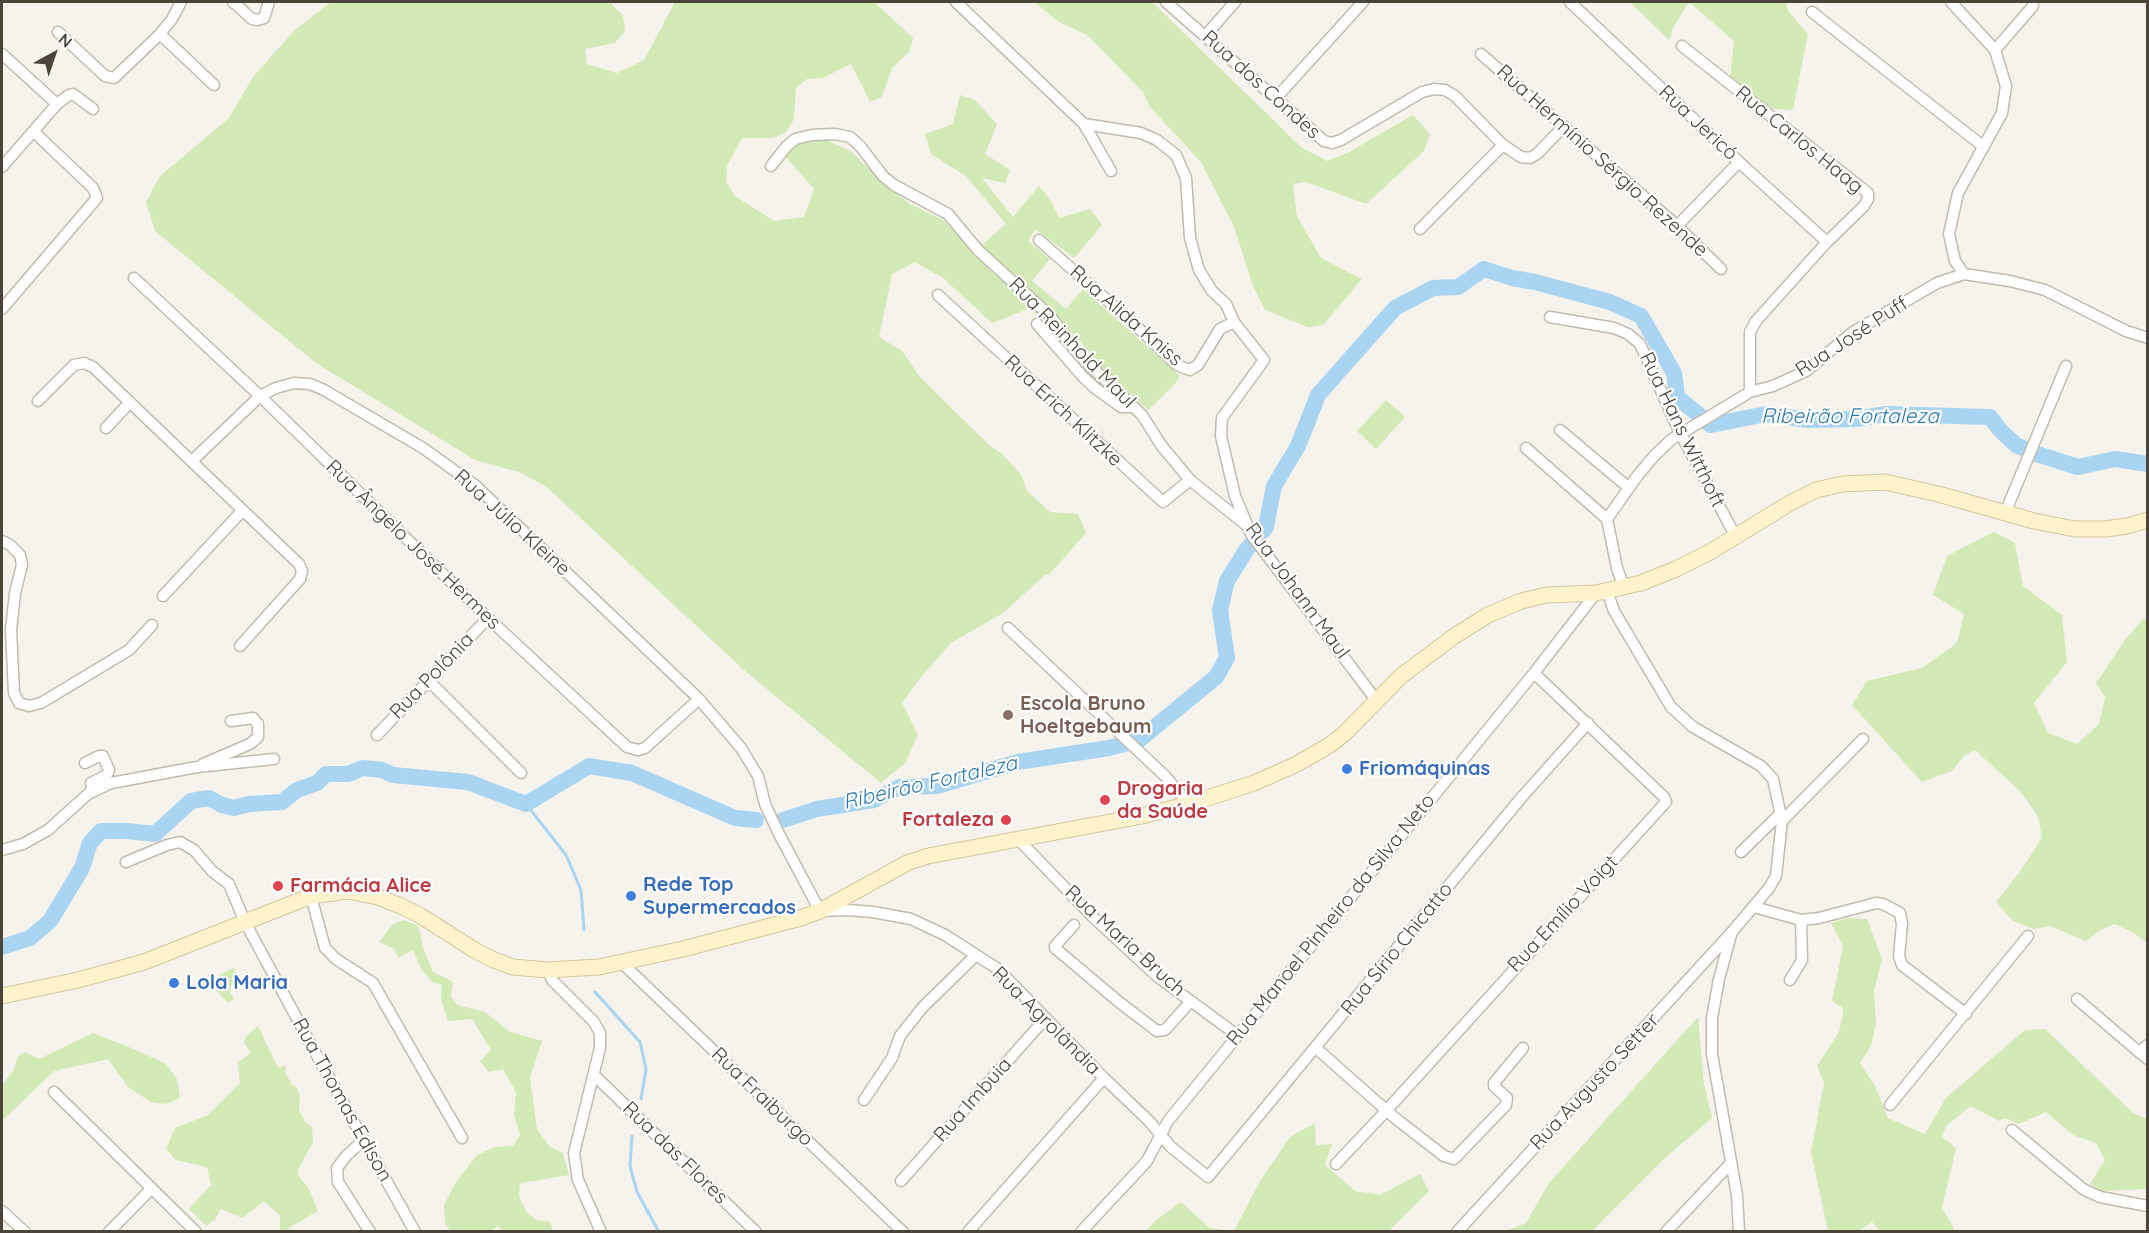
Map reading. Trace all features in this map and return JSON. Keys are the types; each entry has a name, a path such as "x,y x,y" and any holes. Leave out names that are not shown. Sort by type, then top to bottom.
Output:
{"main road":[{"path":"2,996 78,980 144,962 311,896 347,891 378,897 422,916 476,951 513,967 573,970 683,949 820,911 907,862 1189,804 1254,783 1313,756 1345,733 1392,683 1460,632 1497,611 1521,601 1547,595 1601,592 1624,588 1676,569 1816,490 1842,484 1885,482 1938,494 2053,526 2075,529 2105,529 2148,520"}],"street":[{"path":"58,33 105,76 114,78 159,34 172,19 181,2"},
{"path":"233,2 252,19 260,20 264,18 269,2"},
{"path":"956,2 1083,124 1111,171"},
{"name":"Rua dos Condes","path":"1166,2 1324,141 1332,143 1341,140 1422,92 1434,89 1445,90 1455,96 1503,145 1521,157 1530,158 1537,154 1564,126"},
{"path":"1206,35 1236,2"},
{"path":"1276,98 1363,2"},
{"name":"Rua Jericó","path":"1570,2 1827,242"},
{"path":"1952,2 1995,50 2006,86 2002,113 1958,193 1949,234 1954,261 1964,274 2010,281 2045,290 2126,331 2148,338"},
{"path":"1995,50 2032,6"},
{"path":"1812,12 1984,147"},
{"path":"159,34 214,86"},
{"name":"Rua Carlos Haag","path":"1682,46 1868,194 1864,206 1827,242 1756,321 1750,332 1750,392"},
{"path":"2,54 57,104"},
{"name":"Rua Hermínio Sérgio Rezende","path":"1481,54 1677,226 1721,269"},
{"path":"2,167 57,104 71,94 93,109"},
{"path":"1083,124 1141,134 1157,140 1176,155 1186,178 1190,238 1199,270 1212,291 1226,304 1234,322"},
{"path":"2,309 97,198 93,188 34,132"},
{"name":"Rua Reinhold Maul","path":"771,166 795,139 812,135 836,134 850,137 860,146 883,176 894,185 948,214 978,250 1050,316 1080,356 1142,415 1161,445 1190,480 1249,529"},
{"path":"1420,229 1503,145"},
{"path":"1677,226 1739,162"},
{"name":"Rua Alida Kniss","path":"1039,240 1134,324 1176,365 1191,370 1198,365 1220,329 1234,322"},
{"name":"Rua José Puff","path":"1607,519 1655,455 1685,430 1750,392 1773,386 1806,371 1854,332 1937,283 1964,274"},
{"name":"Rua Ângelo José Hermes","path":"134,278 260,396 488,618 627,747 638,750 645,748 699,699"},
{"name":"Rua Erich Klitzke","path":"938,296 1163,502 1190,480"},
{"name":"Rua Hans Witthoft","path":"1550,316 1614,328 1628,334 1640,344 1685,430 1736,537"},
{"name":"Rua Johann Maul","path":"1234,322 1264,360 1222,418 1221,427 1234,496 1249,529 1376,700"},
{"path":"1037,324 1095,388 1121,407 1132,407"},
{"path":"38,401 74,365 84,363 93,367 193,460 242,511 299,564 302,571 300,579 240,646"},
{"path":"2005,513 2066,366"},
{"name":"Rua Júlio Kleine","path":"193,460 260,396 285,385 310,384 423,448 476,486 699,699 750,761 758,776 765,804 778,832 820,911"},
{"path":"106,428 130,402"},
{"path":"1560,430 1629,488"},
{"path":"1526,448 1607,519 1617,568 1624,588"},
{"path":"163,596 242,511"},
{"path":"2,541 20,555 22,565 15,593 11,630 14,693 19,703 29,706 41,703 61,692 129,650 152,625"},
{"name":"Rua Manoel Pinheiro da Silva Neto","path":"1081,1232 1148,1161 1168,1121 1601,592"},
{"name":"Rua Augusto Setter","path":"1457,1232 1732,932 1754,907 1776,876 1782,817 1773,779 1761,766 1693,727 1671,707 1601,592"},
{"name":"Rua Polônia","path":"377,735 488,618"},
{"path":"1008,628 1165,776 1189,804"},
{"name":"Rua Emílio Voigt","path":"1336,1164 1666,802 1664,797 1534,673"},
{"path":"429,681 521,773"},
{"path":"197,767 250,744 258,737 258,724 253,718 231,721"},
{"name":"Rua Sírio Chicatto","path":"1208,1177 1521,798 1588,723"},
{"path":"1741,852 1782,817 1863,739"},
{"path":"85,763 103,756 108,764 108,773 91,783 92,792"},
{"path":"2,850 23,844 48,830 92,792 111,783 197,767 274,759"},
{"name":"Rua Maria Bruch","path":"1019,840 1093,917 1158,977 1237,1035"},
{"name":"Rua Thomas Edison","path":"126,862 180,842 198,853 212,871 229,884 245,922 415,1232"},
{"path":"311,896 325,948 336,959 373,983 462,1138"},
{"path":"1754,907 1801,920 1819,918 1876,903 1896,910 1900,913 1902,924 1900,961 1966,1014"},
{"name":"Rua Agrolândia","path":"820,911 873,912 911,919 945,935 998,969 1045,1019 1149,1121 1160,1137 1208,1177"},
{"path":"1790,980 1802,960 1801,920"},
{"path":"1074,925 1055,947 1157,1031 1165,1030 1191,1001"},
{"path":"1732,932 1719,979 1712,1018 1712,1054 1737,1195 1738,1232"},
{"path":"1890,1106 2028,936"},
{"path":"864,1100 892,1058 900,1036 922,1008 976,955"},
{"name":"Rua Fraiburgo","path":"621,962 903,1232"},
{"path":"548,970 552,980 594,1022 600,1033 600,1048 574,1153 578,1180 601,1232"},
{"path":"2077,999 2145,1052"},
{"name":"Rua Imbuia","path":"900,1181 1045,1019"},
{"path":"1316,1047 1386,1111 1444,1156 1454,1159 1506,1105 1507,1098 1494,1084 1523,1048"},
{"name":"Rua das Flores","path":"594,1075 756,1232"},
{"path":"968,1232 1104,1078"},
{"path":"54,1092 196,1232"},
{"path":"2012,1130 2083,1189 2100,1197 2148,1206"},
{"path":"364,1140 347,1155 337,1168 338,1182 370,1232"},
{"path":"1666,1232 1730,1164"},
{"path":"109,1232 151,1189"},
{"path":"2,1211 25,1232"},
{"path":"180,1232 182,1218"}],"green space":[{"path":"331,2 612,2 612,5 623,15 625,31 615,43 585,49 587,64 617,73 644,60 675,2 874,2 913,38 910,51 892,68 882,97 870,102 851,64 823,78 807,79 796,88 794,119 786,132 773,138 742,138 727,166 726,182 735,196 774,221 804,217 814,189 784,155 793,144 822,138 851,151 882,182 910,204 943,220 975,251 1006,224 966,176 931,154 925,134 953,124 960,95 975,100 997,124 985,154 1010,170 1005,183 982,178 1013,217 1039,186 1051,201 1059,218 1090,209 1102,225 1074,258 1035,229 1028,241 1050,259 1032,281 1066,309 1083,289 1180,376 1148,410 1109,376 1077,338 1028,309 992,323 943,278 915,262 892,274 879,337 902,351 920,377 988,444 1002,454 1022,476 1026,490 1050,512 1078,514 1086,533 1049,575 1046,574 1003,613 951,643 921,677 902,703 918,735 905,763 881,783 744,670 547,487 519,472 475,460 316,363 155,231 146,202 160,176 229,118 253,77 295,30"},
{"path":"1034,2 1152,2 1301,147 1327,161 1347,153 1413,115 1430,134 1424,151 1366,204 1306,182 1293,184 1297,216 1321,258 1362,279 1323,325 1308,327 1265,310 1253,286 1234,227 1201,162 1149,106 1143,92 1087,35 1059,22"},
{"path":"1630,2 1689,2 1673,28 1669,40"},
{"path":"1689,2 1786,2 1788,11 1808,34 1793,110 1762,108 1730,79 1734,41"},
{"path":"1386,400 1405,417 1376,449 1357,431"},
{"path":"1994,532 2015,543 2023,586 2062,615 2067,662 2034,703 2048,733 2077,744 2099,724 2105,697 2096,683 2125,640 2143,619 2147,620 2147,943 2134,933 2115,924 2100,930 2086,941 2050,926 2034,929 2013,921 1996,902 2042,838 2038,816 2020,791 1975,750 1964,756 1952,771 1922,782 1852,705 1867,681 1922,668 1957,643 1964,614 1933,595 1947,556"},
{"path":"1848,918 1867,919 1882,959 1874,991 1876,1023 1871,1046 1860,1063 1875,1086 1888,1118 1925,1134 1946,1098 2025,1030 2045,1029 2133,1113 2147,1119 2147,1189 2101,1191 2090,1184 2105,1160 2096,1143 2073,1135 2046,1112 2019,1124 2005,1118 1999,1121 1971,1106 1946,1126 1942,1137 1956,1148 1942,1208 1955,1231 1880,1231 1872,1222 1859,1231 1828,1231 1811,1152 1824,1083 1817,1066 1839,1032 1843,1008 1832,1001 1843,946 1831,923"},
{"path":"404,920 417,925 433,972 453,982 451,997 457,1005 485,1012 510,1032 542,1041 530,1077 537,1129 550,1147 563,1153 569,1175 520,1183 519,1196 526,1212 537,1220 550,1222 553,1231 503,1231 498,1226 490,1231 450,1231 445,1222 444,1205 456,1182 477,1155 495,1147 513,1146 520,1135 514,1115 516,1092 503,1069 489,1072 480,1061 491,1050 472,1019 448,1021 441,999 442,985 432,982 422,970 413,950 398,958 395,949 379,942 393,924"},
{"path":"234,968 237,976 230,993 234,999 228,1003 216,990 220,981 219,975"},
{"path":"1698,1017 1704,1084 1712,1118 1666,1157 1592,1231 1505,1231 1526,1223 1549,1183"},
{"path":"258,1026 278,1068 286,1065 285,1072 292,1085 297,1087 300,1096 299,1109 305,1122 312,1127 313,1143 298,1169 298,1175 309,1189 318,1211 288,1228 290,1231 280,1231 280,1216 264,1201 242,1218 221,1209 215,1219 206,1226 189,1209 211,1185 207,1167 176,1160 166,1149 175,1128 208,1115 240,1083 238,1062 251,1053 244,1043 245,1037"},
{"path":"93,1033 166,1064 177,1079 180,1098 166,1104 151,1102 128,1087 108,1059 54,1071 2,1121 2,1085 14,1070 18,1056 25,1052 39,1059"},
{"path":"1315,1123 1316,1145 1332,1144 1325,1165 1355,1191 1380,1195 1420,1174 1429,1191 1389,1231 1234,1231 1260,1181 1290,1137"},
{"path":"1181,1202 1210,1228 1231,1231 1146,1231 1155,1221"}],"waterway":[{"name":"Ribeirão Fortaleza","path":"783,820 817,809 874,800 899,787 937,786 1018,762 1109,748 1139,740 1216,677 1227,658 1220,610 1227,581 1247,549 1266,527 1274,486 1298,446 1318,395 1395,308 1433,288 1458,287 1484,269 1610,302 1641,316 1674,373 1677,397 1711,425 1766,414 1808,420 1856,419 1886,414 1990,417 2016,445 2078,467 2115,459 2148,464"},
{"name":"Ribeirão Fortaleza","path":"2,947 30,938 50,921 82,868 90,843 101,831 155,834 191,801 209,798 234,808 249,804 282,802 297,790 317,783 326,774 348,774 363,768 382,770 393,775 468,782 526,804 589,766 632,773 735,818 756,820"},
{"path":"526,804 566,855 581,890 584,930"},
{"path":"595,992 640,1042 646,1069 641,1099"},
{"path":"632,1136 630,1166 637,1192 659,1232"}],"place":[{"name":"Escola Bruno Hoeltgebaum","path":"1008,715"},
{"name":"Friomáquinas","path":"1347,769"},
{"name":"Drogaria da Saúde","path":"1105,800"},
{"name":"Fortaleza","path":"1006,820"},
{"name":"Farmácia Alice","path":"278,886"},
{"name":"Rede Top Supermercados","path":"631,896"},
{"name":"Lola Maria","path":"174,983"}]}
